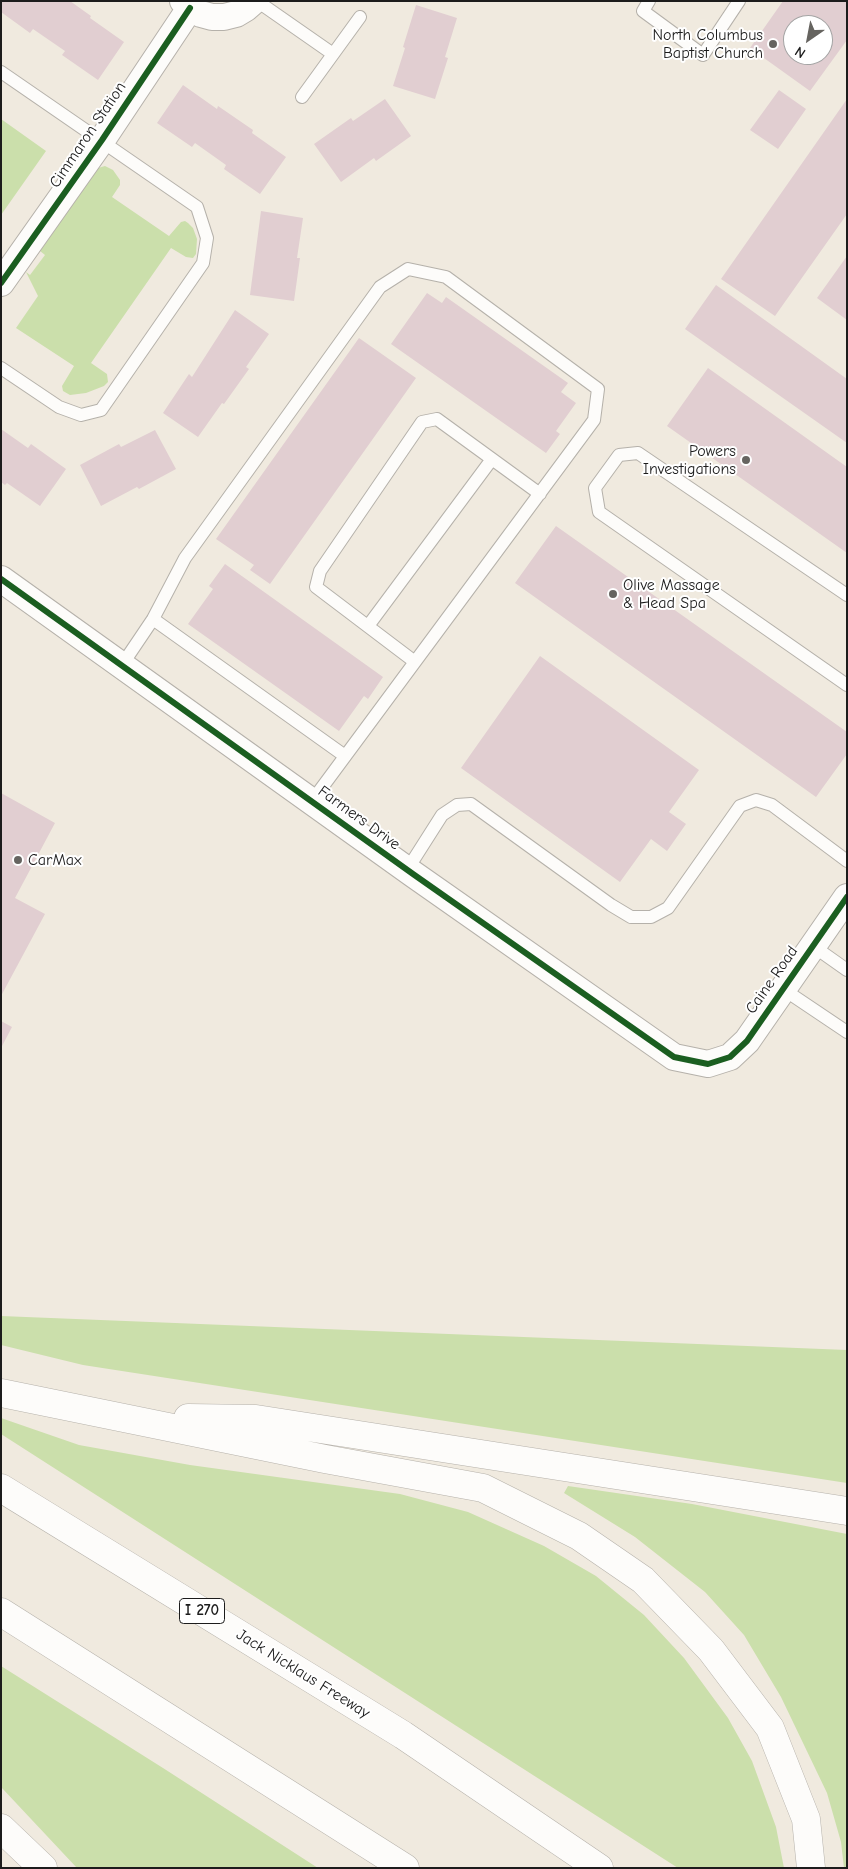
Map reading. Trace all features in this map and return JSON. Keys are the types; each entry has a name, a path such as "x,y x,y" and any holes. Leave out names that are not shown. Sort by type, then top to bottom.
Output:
{"highway":[{"path":"1,1394 325,1459 483,1488 579,1536 642,1580 711,1650 770,1728 806,1819 811,1868"},
{"path":"128,1418 256,1419 847,1511"},
{"name":"Jack Nicklaus Freeway","path":"1,1488 402,1735 599,1868"},
{"path":"1,1612 405,1868"},
{"path":"1,1828 43,1868"},
{"path":"1,1834 30,1868"}],"street":[{"name":"Cimmaron Station","path":"1,283 102,140 187,5 200,14 224,17 236,14 255,1"},
{"name":"Farmers Drive","path":"1,578 407,870 674,1057 708,1064"},
{"name":"Caine Road","path":"708,1064 730,1057 747,1041 847,897"}],"lane":[{"path":"255,1 333,54"},
{"path":"649,1 643,11 703,55 739,1"},
{"path":"302,97 360,17"},
{"path":"1,72 197,207 208,238 203,263 101,410 80,415 60,407 1,368"},
{"path":"122,665 153,619 185,558 380,287 408,269 446,277 598,390 594,420 312,801"},
{"path":"415,662 316,587 320,571 422,422 437,419 540,494"},
{"path":"847,595 638,453 619,455 596,488 599,512 847,685"},
{"path":"368,626 492,459"},
{"path":"153,619 345,756"},
{"path":"407,870 442,815 457,805 471,804 630,917 651,917 668,908 740,806 756,800 772,805 847,861"},
{"path":"813,946 847,970"},
{"path":"782,989 847,1032"}],"green space":[{"path":"1,119 46,151 1,215"},
{"path":"105,166 113,170 120,180 120,185 112,197 169,236 181,222 185,221 188,223 193,228 197,239 196,254 193,258 186,257 171,248 91,363 107,374 108,382 104,386 86,393 70,395 63,391 62,386 74,366 16,328 38,296 26,272 30,275 45,255 40,251 98,168"},
{"path":"1,1316 847,1350 847,1483 83,1365 1,1345"},
{"path":"1,1418 79,1445 190,1465 400,1494 468,1512 544,1546 596,1576 644,1615 684,1658 728,1718 752,1761 776,1827 784,1868 678,1868 1,1434"},
{"path":"568,1486 692,1504 847,1534 847,1868 844,1868 841,1842 827,1793 781,1697 744,1635 705,1592 635,1537 564,1493"},
{"path":"1,1666 318,1868 77,1868 1,1787"}],"building":[{"path":"1,1 70,1 124,42 98,80 62,55 65,51 33,29 30,33 1,12"},
{"name":"North Columbus Baptist Church","path":"783,1 847,1 847,40 833,59 833,15 783,15 783,65 829,65 810,91 750,48"},
{"path":"416,5 457,18 445,57 448,58 435,99 393,86"},
{"path":"183,85 217,109 218,106 253,130 252,133 286,157 260,194 224,169 226,165 195,143 192,147 157,123"},
{"path":"779,90 806,109 778,149 750,130"},
{"path":"385,99 411,136 376,161 374,158 341,182 314,144 351,118 353,121"},
{"path":"847,99 847,214 775,316 721,279"},
{"path":"261,211 303,218 297,258 300,258 294,301 250,295"},
{"path":"847,256 847,320 817,298"},
{"path":"716,285 847,379 847,443 685,329"},
{"path":"427,293 442,303 446,297 568,383 561,392 576,403 556,431 560,434 546,453 391,344"},
{"path":"235,310 269,334 246,367 249,369 198,437 163,413 189,374 192,377"},
{"path":"359,338 416,378 270,584 250,570 254,565 216,539"},
{"path":"708,368 847,467 847,553 667,426"},
{"path":"1,429 28,448 31,444 66,469 40,506 7,483 5,485 1,482"},
{"path":"155,430 176,469 139,489 137,487 101,506 80,465 119,444 121,447"},
{"path":"556,526 847,732 847,754 816,797 515,583"},
{"path":"225,564 383,677 368,699 364,696 339,731 188,624 213,589 209,586"},
{"path":"540,656 699,770 669,812 686,824 667,851 651,839 620,882 461,768"},
{"name":"CarMax","path":"1,793 55,823 15,898 45,914 1,996"},
{"path":"1,1021 12,1027 1,1048"}],"cycle path":[{"path":"1,283 102,140 190,8"},
{"path":"1,579 413,874 674,1057 708,1064 730,1057 747,1041 847,897"}],"place":[{"name":"North Columbus Baptist Church","path":"773,44"},
{"name":"Powers Investigations","path":"746,460"},
{"name":"Olive Massage & Head Spa","path":"613,594"},
{"name":"CarMax","path":"18,860"}]}
